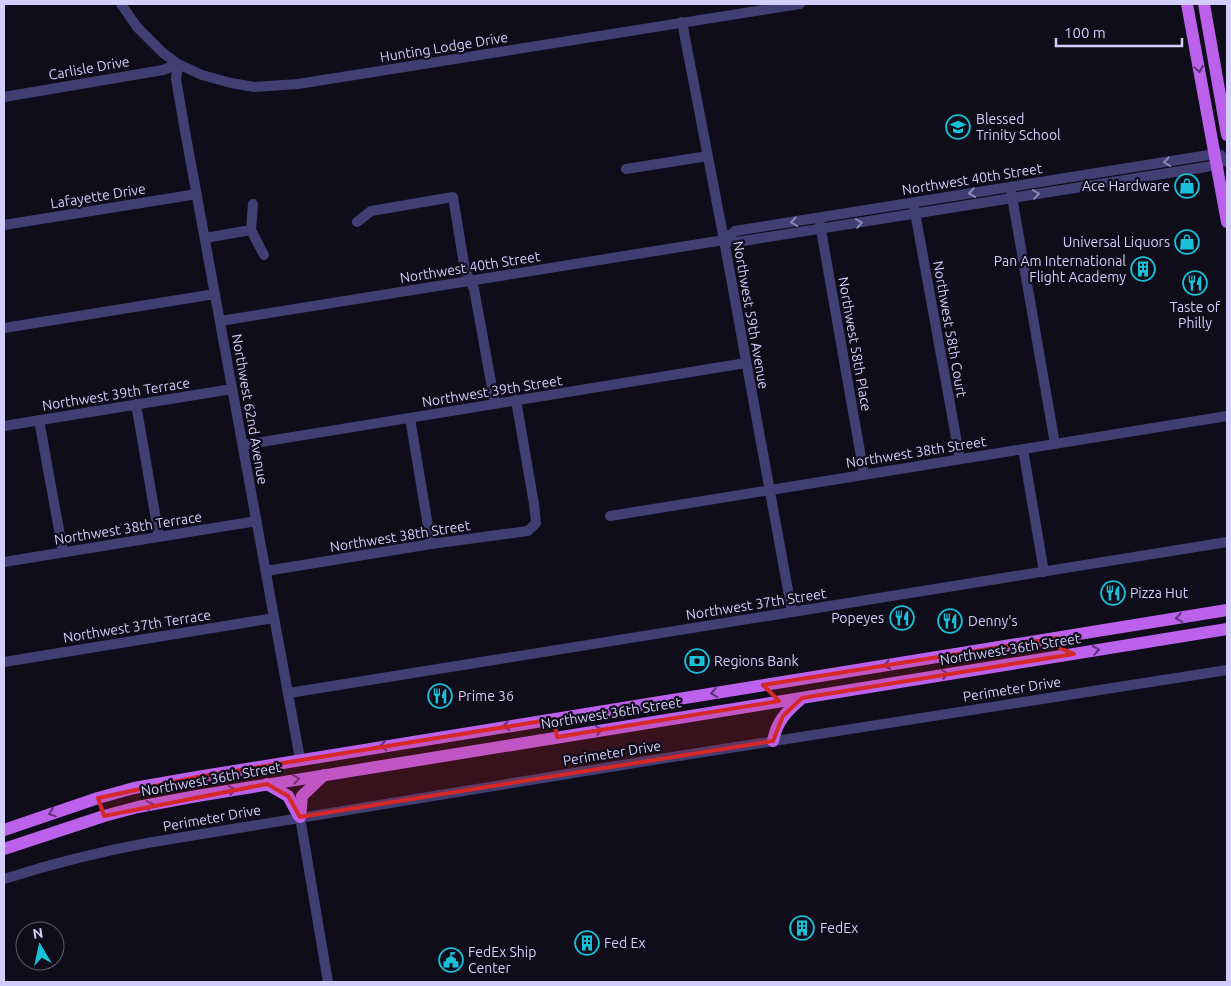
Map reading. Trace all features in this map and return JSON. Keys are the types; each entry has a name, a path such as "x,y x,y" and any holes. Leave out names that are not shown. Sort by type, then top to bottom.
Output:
{"main road":[{"path":"1187,4 1222,159 1227,222"},
{"path":"1204,4 1227,135"},
{"name":"Northwest 36th Street","path":"4,830 98,798 134,788 300,759 1227,610"},
{"name":"Northwest 36th Street","path":"4,849 104,816 138,807 324,774 1227,629"},
{"path":"986,668 994,659 1031,653 1056,638 1062,649 1074,654"},
{"path":"904,681 914,674 925,659"},
{"path":"744,707 759,694 762,685 770,692 787,700"},
{"path":"773,741 782,716 802,698"},
{"path":"554,718 557,737"},
{"path":"300,817 302,796 324,774"},
{"path":"267,784 288,796 300,817"},
{"path":"98,798 104,816"}],"street":[{"name":"Hunting Lodge Drive","path":"121,4 136,27 163,53 178,64 202,75 254,87 277,86 800,4"},
{"name":"Northwest 59th Avenue","path":"682,22 792,612"},
{"name":"Carlisle Drive","path":"4,97 163,70 178,64"},
{"name":"Northwest 62nd Avenue","path":"178,64 176,79 300,759"},
{"path":"626,169 708,156"},
{"name":"Northwest 40th Street","path":"724,240 735,231 1011,187 1222,159"},
{"name":"Northwest 40th Street","path":"220,321 724,240 737,242 916,214 1222,159"},
{"path":"1011,187 1056,444"},
{"name":"Lafayette Drive","path":"4,225 197,194"},
{"path":"357,222 371,211 453,197 465,270 474,289 495,404"},
{"name":"Northwest 58th Court","path":"914,203 960,460"},
{"path":"254,204 252,230 264,255"},
{"name":"Northwest 58th Place","path":"819,218 864,474"},
{"path":"205,238 252,230"},
{"path":"4,328 215,294"},
{"name":"Northwest 39th Street","path":"243,445 746,363"},
{"name":"Northwest 39th Terrace","path":"4,426 232,389"},
{"name":"Northwest 38th Street","path":"266,571 431,544 528,531 536,523 516,400"},
{"path":"136,404 159,537"},
{"name":"Northwest 38th Street","path":"610,516 1227,416"},
{"path":"410,418 431,544"},
{"path":"39,420 63,552"},
{"path":"1023,449 1044,572"},
{"name":"Northwest 38th Terrace","path":"4,562 257,521"},
{"name":"Northwest 37th Street","path":"289,693 1227,542"},
{"name":"Northwest 37th Terrace","path":"4,662 274,618"},
{"name":"Perimeter Drive","path":"4,879 95,853 300,817 1227,670"},
{"path":"300,817 328,982"}],"highlighted area":[{"path":"1057,638 1060,648 1074,654 802,698 783,716 773,741 300,817 288,796 267,784 104,816 98,798 197,777 554,719 557,737 779,701 763,685"}],"place":[{"name":"Blessed Trinity School","path":"958,127"},
{"name":"Ace Hardware","path":"1187,186"},
{"name":"Universal Liquors","path":"1187,242"},
{"name":"Pan Am International Flight Academy","path":"1143,269"},
{"name":"Taste of Philly","path":"1195,283"},
{"name":"Pizza Hut","path":"1113,593"},
{"name":"Popeyes","path":"902,618"},
{"name":"Denny's","path":"950,621"},
{"name":"Regions Bank","path":"697,661"},
{"name":"Prime 36","path":"440,696"},
{"name":"FedEx","path":"802,928"},
{"name":"Fed Ex","path":"587,943"},
{"name":"FedEx Ship Center","path":"451,960"}]}
